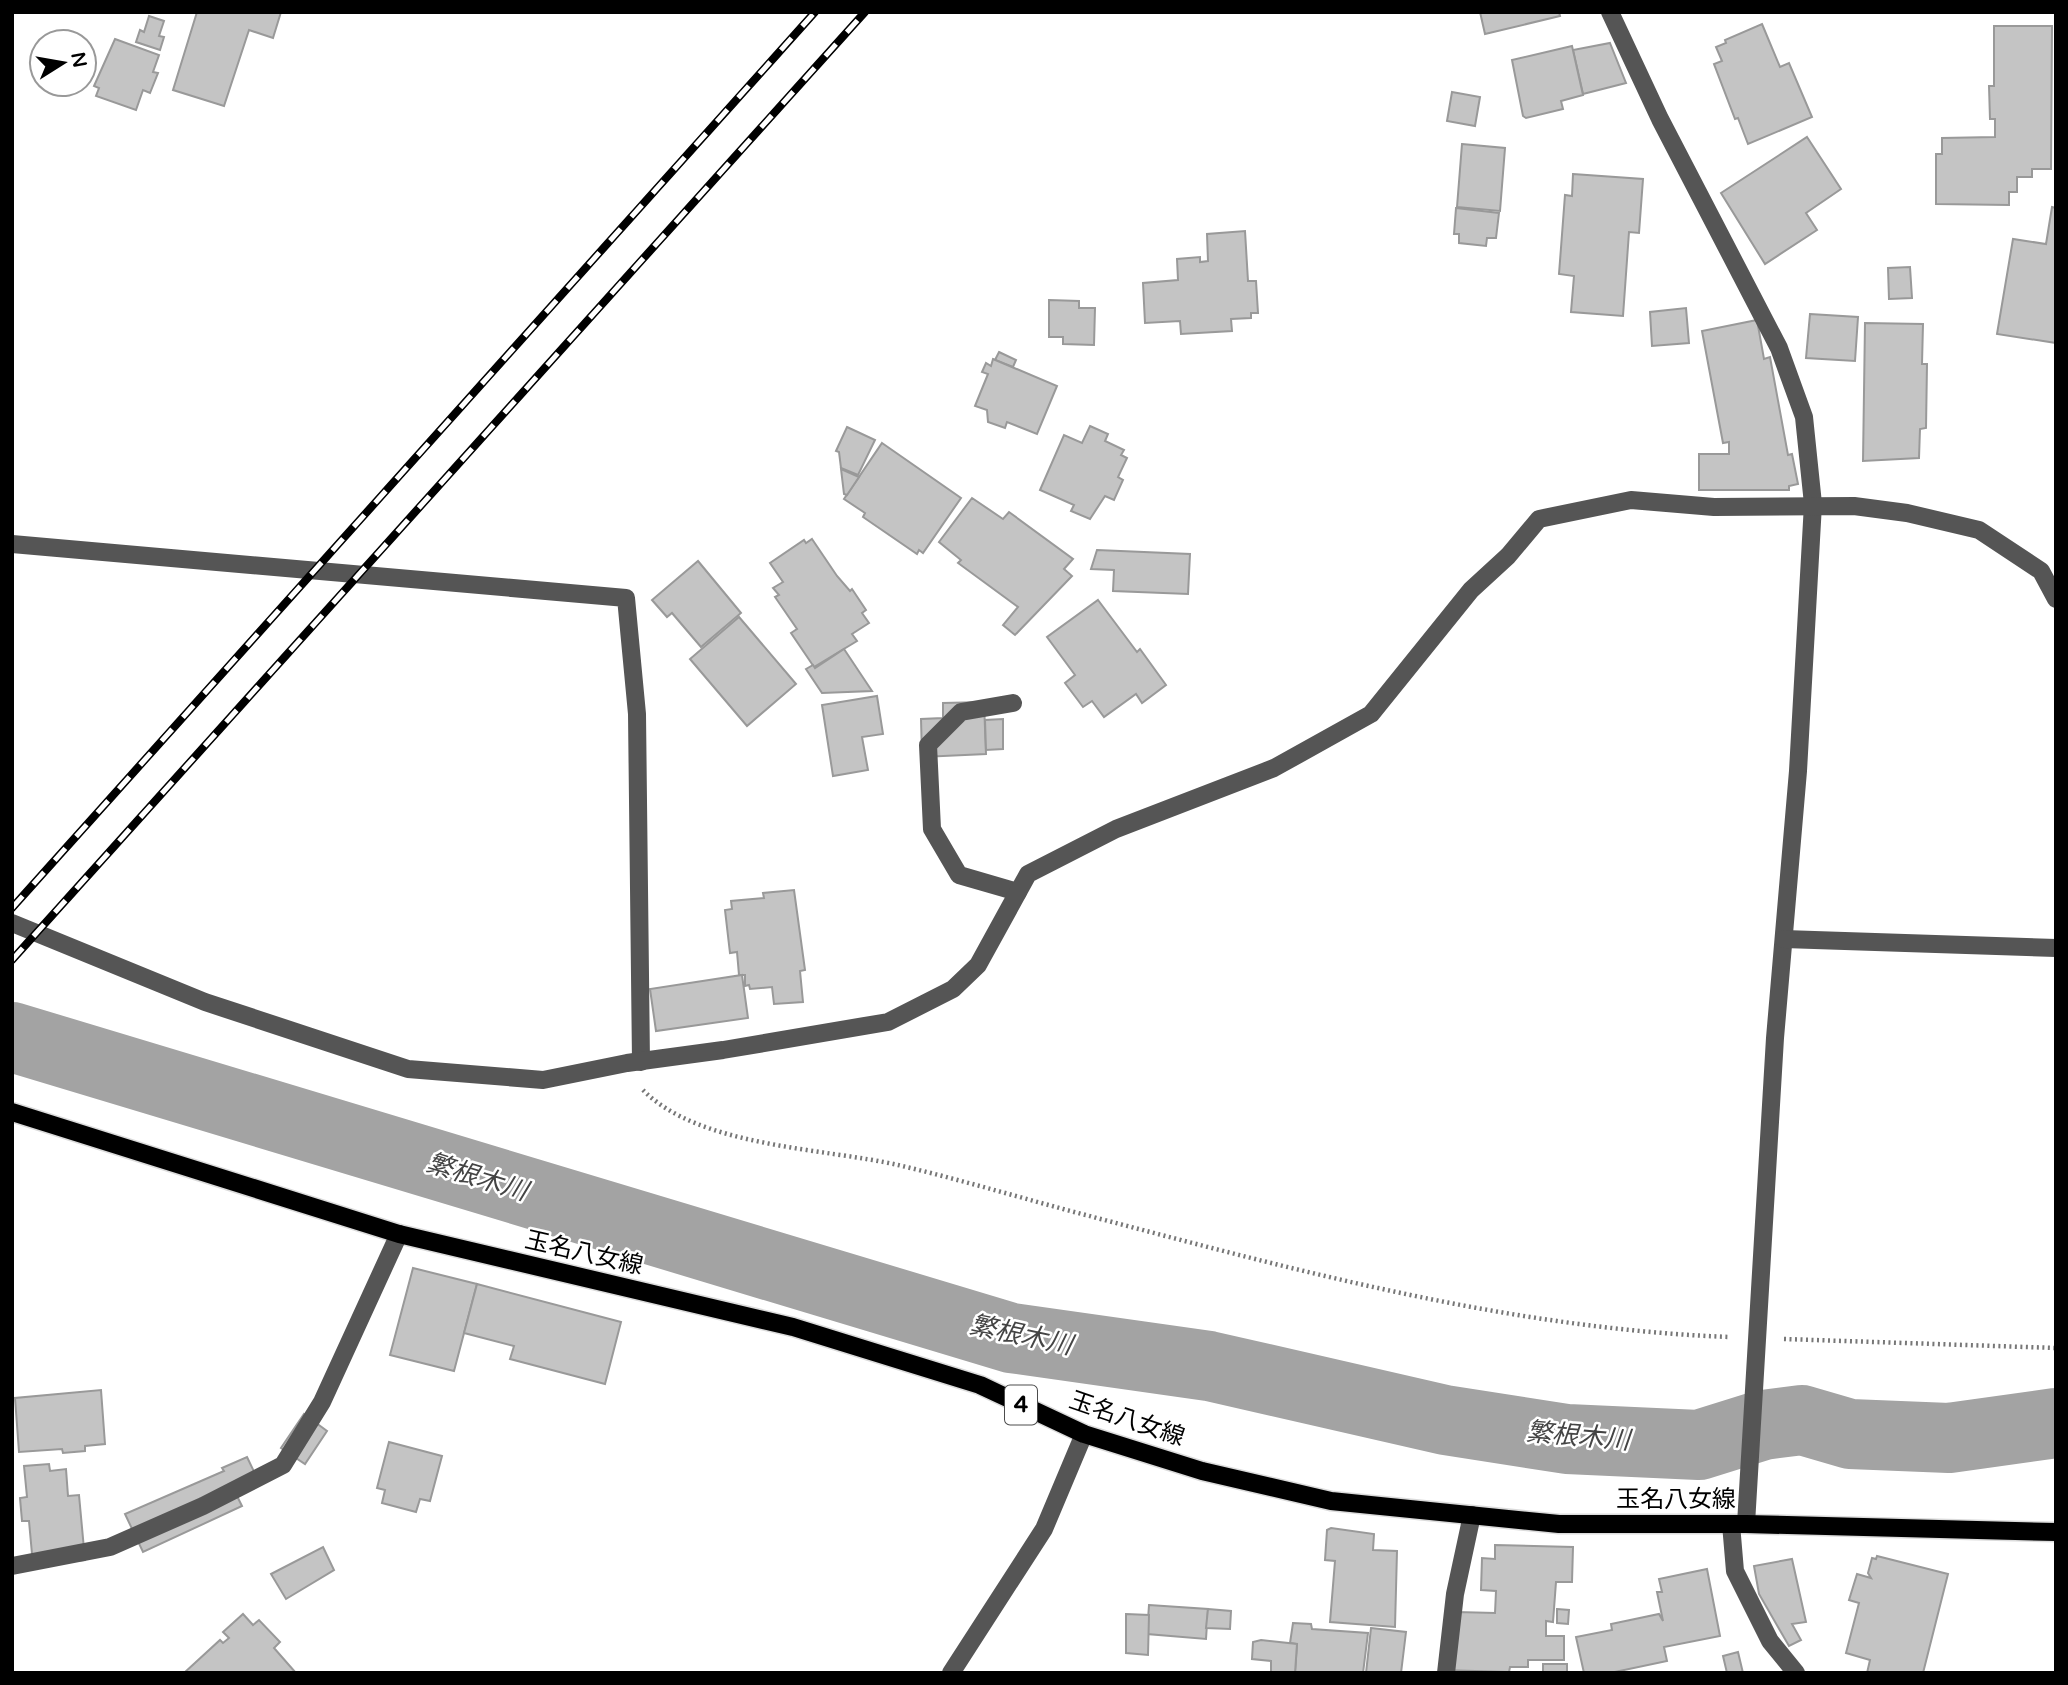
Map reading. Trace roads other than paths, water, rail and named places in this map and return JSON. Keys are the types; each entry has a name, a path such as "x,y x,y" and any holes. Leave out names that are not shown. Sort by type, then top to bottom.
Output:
{"main road":[{"name":"玉名八女線","path":"12,1112 399,1234 793,1327 980,1385 1084,1434 1202,1471 1331,1501 1559,1524 1738,1524 2056,1532"}],"street":[{"path":"1611,12 1660,119 1779,348 1804,417 1812,504 1798,771 1784,939 1749,1484 1738,1524 1735,1571 1770,1641 1796,1673"},
{"path":"12,923 205,1002 408,1069 543,1080 888,1022 953,989 978,965 1028,874 1064,853 1116,829 1274,768 1371,714 1471,590 1508,556 1539,519 1631,500 1714,507 1812,504 1907,513 1979,530 2041,571 2056,599"},
{"path":"12,544 626,598 637,715 641,1062"},
{"path":"1013,703 961,712 928,745 932,829 959,875 1018,892"},
{"path":"1784,939 2056,948"},
{"path":"12,1566 110,1547 203,1506 283,1465 323,1402 399,1234"},
{"path":"951,1673 1044,1529 1084,1434"},
{"path":"1446,1673 1455,1594 1472,1515"}],"waterway":[{"name":"繁根木川","path":"12,1037 1011,1338 1209,1366 1445,1420 1567,1439 1699,1445 1763,1425 1802,1420 1850,1434 1949,1438 2056,1423"}],"railway":[{"path":"12,908 815,12"},
{"path":"12,960 865,12"}]}
